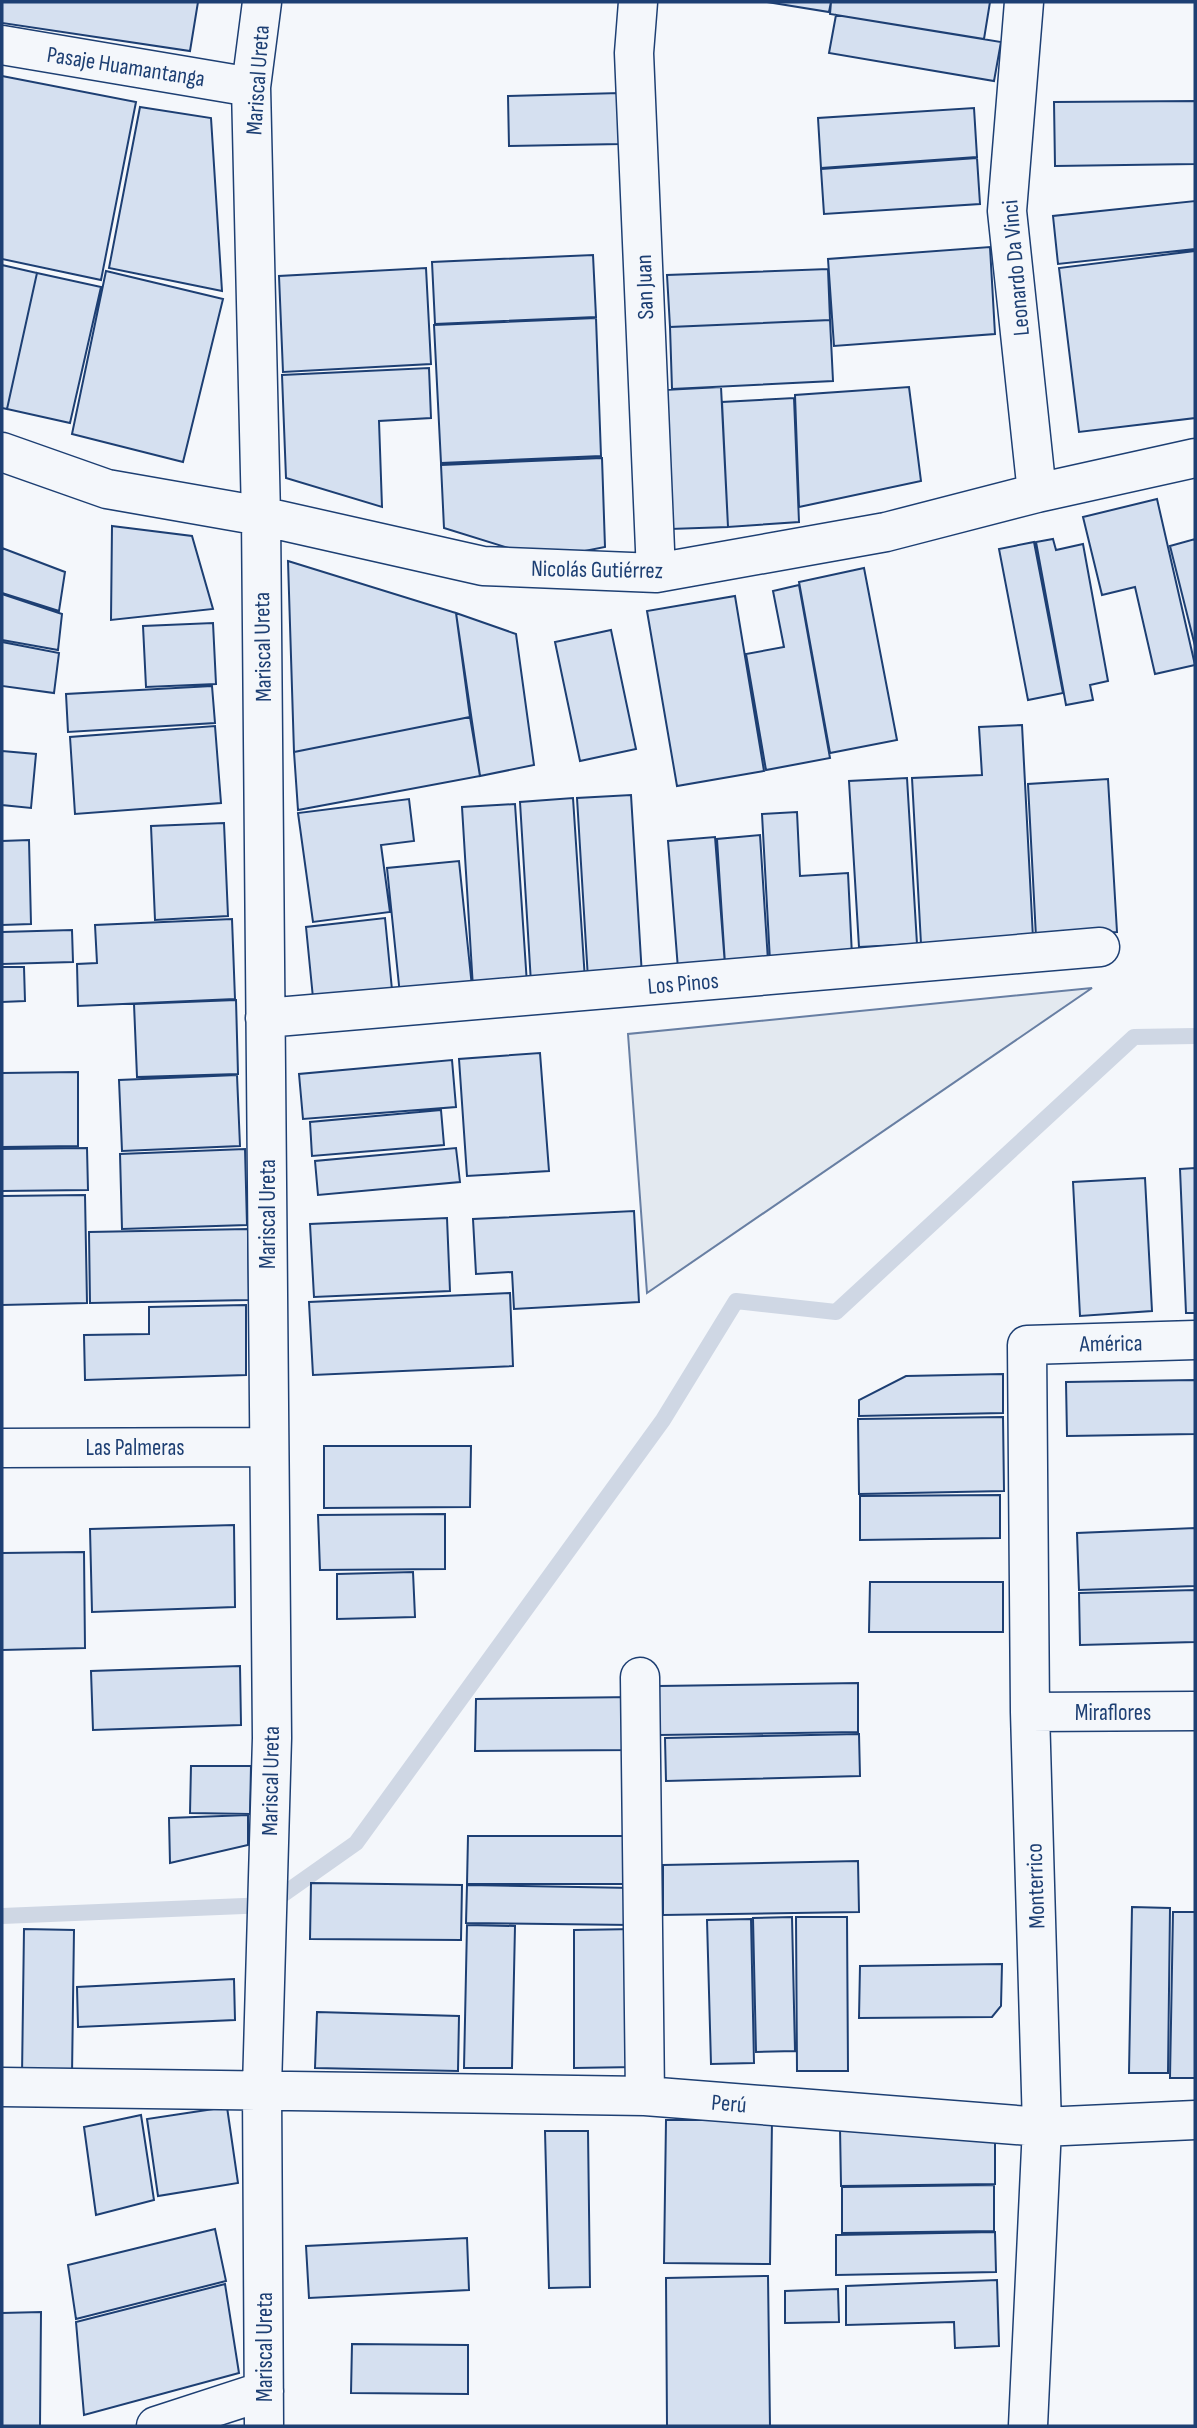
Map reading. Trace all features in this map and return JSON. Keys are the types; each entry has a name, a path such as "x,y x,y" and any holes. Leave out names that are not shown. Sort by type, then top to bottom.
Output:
{"street":[{"name":"Mariscal Ureta","path":"262,2 251,87 261,516 272,1738 261,2088 264,2409"},
{"name":"San Juan","path":"638,2 634,53 656,573"},
{"name":"Leonardo Da Vinci","path":"1024,2 1007,211 1037,492"},
{"name":"Pasaje Huamantanga","path":"2,46 251,87"},
{"name":"Nicolás Gutiérrez","path":"2,452 107,489 261,516 483,566 656,573 886,532 1037,492 1195,458"},
{"name":"Los Pinos","path":"265,1018 1100,947"},
{"name":"América","path":"1027,1345 1195,1340"},
{"name":"Monterrico","path":"1027,1345 1030,1712 1042,2127 1028,2426"},
{"name":"Las Palmeras","path":"2,1448 269,1447"},
{"path":"640,1677 645,2096"},
{"name":"Miraflores","path":"1030,1712 1195,1711"},
{"name":"Perú","path":"2,2087 261,2088 645,2096 1042,2127 1195,2120"},
{"path":"156,2426 264,2409"}],"shaded area":[{"path":"1092,988 647,1293 628,1034"}],"building":[{"path":"2,2 198,2 190,51 2,23"},
{"path":"767,2 831,2 829,12"},
{"path":"831,2 990,2 984,39 830,14"},
{"path":"836,15 1001,42 994,81 829,53"},
{"path":"2,76 136,102 101,280 2,259"},
{"path":"620,93 621,144 509,146 508,96"},
{"path":"1195,101 1195,164 1055,166 1054,102"},
{"path":"140,107 211,118 222,291 109,268"},
{"path":"974,108 977,157 821,168 818,118"},
{"path":"977,158 980,204 824,214 821,169"},
{"path":"1195,201 1195,249 1058,264 1053,216"},
{"path":"990,247 995,334 834,346 828,259"},
{"path":"1195,251 1195,418 1079,432 1059,268"},
{"path":"593,255 596,317 435,324 432,262"},
{"path":"2,265 37,273 7,409 2,408"},
{"path":"426,268 431,364 283,372 279,276"},
{"path":"828,269 830,320 670,327 667,275"},
{"path":"106,271 223,299 183,462 72,434"},
{"path":"37,273 101,287 70,423 7,409"},
{"path":"596,318 601,456 441,463 434,325"},
{"path":"830,320 833,381 672,389 670,327"},
{"path":"429,368 431,418 379,421 382,507 286,478 282,375"},
{"path":"721,387 728,527 670,529 664,390"},
{"path":"909,387 921,481 799,507 795,395"},
{"path":"794,398 799,522 728,527 722,402"},
{"path":"602,458 605,547 544,559 444,528 441,465"},
{"path":"1157,499 1195,665 1155,674 1135,587 1102,595 1083,517"},
{"path":"112,526 192,536 213,609 111,620"},
{"path":"1053,539 1056,550 1083,544 1108,681 1090,685 1093,700 1066,705 1036,542"},
{"path":"1195,539 1195,646 1170,546"},
{"path":"1034,542 1063,693 1028,700 999,549"},
{"path":"2,548 65,572 59,611 2,593"},
{"path":"288,561 456,613 470,717 294,752"},
{"path":"864,568 897,740 830,753 799,582"},
{"path":"799,585 830,758 766,770 746,654 784,647 773,591"},
{"path":"2,594 62,614 58,650 2,640"},
{"path":"735,596 764,771 677,786 647,611"},
{"path":"456,613 516,634 534,765 480,776"},
{"path":"213,623 216,684 146,687 143,626"},
{"path":"611,630 636,749 580,761 555,642"},
{"path":"2,642 59,653 54,693 2,686"},
{"path":"212,686 215,723 68,732 66,694"},
{"path":"470,717 480,776 298,810 294,752"},
{"path":"1022,725 1033,938 921,944 912,778 982,775 979,727"},
{"path":"215,726 221,803 75,814 70,737"},
{"path":"2,751 36,754 31,808 2,805"},
{"path":"907,778 917,944 859,947 849,781"},
{"path":"1108,779 1117,932 1036,937 1028,784"},
{"path":"631,795 642,976 588,979 577,798"},
{"path":"573,798 585,980 531,983 520,802"},
{"path":"409,799 414,841 381,845 390,912 313,922 298,813"},
{"path":"515,804 527,984 473,988 462,807"},
{"path":"797,812 800,876 848,873 852,956 770,961 762,814"},
{"path":"224,823 228,916 155,920 151,826"},
{"path":"760,835 768,961 725,964 717,839"},
{"path":"715,837 725,965 678,969 668,841"},
{"path":"29,840 31,924 2,925 2,841"},
{"path":"459,861 472,987 400,995 387,868"},
{"path":"385,918 393,1000 314,1008 306,927"},
{"path":"232,919 235,999 78,1006 77,964 97,963 95,925"},
{"path":"72,930 73,962 2,964 2,932"},
{"path":"2,967 24,967 25,1001 2,1002"},
{"path":"236,1000 238,1074 137,1077 134,1004"},
{"path":"540,1053 549,1171 467,1176 459,1059"},
{"path":"452,1060 456,1107 303,1119 299,1074"},
{"path":"78,1072 78,1146 2,1147 2,1073"},
{"path":"237,1075 240,1146 122,1151 119,1080"},
{"path":"441,1110 444,1145 312,1156 310,1122"},
{"path":"87,1148 88,1190 2,1191 2,1149"},
{"path":"456,1148 460,1182 318,1195 315,1161"},
{"path":"245,1149 247,1225 122,1229 120,1154"},
{"path":"1195,1168 1195,1313 1186,1313 1180,1169"},
{"path":"1145,1178 1152,1311 1080,1316 1073,1182"},
{"path":"85,1195 87,1303 2,1305 2,1196"},
{"path":"634,1211 639,1302 514,1309 512,1272 476,1274 473,1219"},
{"path":"447,1218 450,1291 314,1297 310,1224"},
{"path":"248,1229 249,1300 90,1303 89,1232"},
{"path":"510,1293 513,1366 313,1375 309,1302"},
{"path":"246,1305 246,1375 85,1380 84,1335 149,1334 149,1307"},
{"path":"1003,1374 1003,1413 859,1416 859,1400 906,1376"},
{"path":"1195,1380 1195,1434 1067,1436 1066,1382"},
{"path":"1003,1417 1004,1491 859,1494 858,1419"},
{"path":"324,1446 471,1446 470,1507 324,1508"},
{"path":"1000,1495 1000,1538 860,1540 860,1496"},
{"path":"445,1514 445,1569 320,1570 318,1515"},
{"path":"234,1525 235,1607 92,1612 90,1529"},
{"path":"1195,1528 1195,1586 1079,1590 1077,1533"},
{"path":"84,1552 85,1648 2,1650 2,1553"},
{"path":"413,1572 415,1617 337,1619 337,1574"},
{"path":"870,1582 1003,1582 1003,1632 869,1632"},
{"path":"1195,1590 1195,1642 1080,1645 1079,1593"},
{"path":"240,1666 241,1725 93,1730 91,1671"},
{"path":"858,1683 858,1732 659,1735 659,1686"},
{"path":"635,1697 636,1750 475,1751 476,1699"},
{"path":"859,1734 860,1776 666,1781 665,1738"},
{"path":"191,1766 251,1766 250,1814 190,1813"},
{"path":"248,1815 248,1845 170,1863 169,1818"},
{"path":"468,1836 632,1836 632,1884 467,1884"},
{"path":"858,1861 859,1912 663,1915 663,1865"},
{"path":"311,1883 462,1885 461,1940 310,1939"},
{"path":"467,1885 633,1888 632,1925 466,1923"},
{"path":"1132,1907 1170,1908 1168,2073 1129,2073"},
{"path":"1173,1912 1195,1912 1195,2078 1170,2078"},
{"path":"792,1917 795,2051 756,2052 753,1918"},
{"path":"796,1917 847,1917 848,2071 797,2071"},
{"path":"751,1919 754,2063 711,2064 707,1920"},
{"path":"467,1925 515,1926 512,2068 464,2068"},
{"path":"24,1929 74,1930 72,2075 22,2076"},
{"path":"636,1929 636,2067 574,2068 574,1930"},
{"path":"1002,1964 1001,2006 992,2017 859,2018 860,1966"},
{"path":"234,1979 235,2020 78,2027 77,1987"},
{"path":"317,2012 459,2016 458,2071 315,2068"},
{"path":"227,2107 238,2183 158,2196 147,2119"},
{"path":"141,2115 154,2200 96,2215 84,2127"},
{"path":"666,2120 772,2120 770,2264 664,2263"},
{"path":"995,2126 995,2184 841,2186 840,2128"},
{"path":"545,2131 588,2131 590,2287 549,2288"},
{"path":"994,2185 994,2231 842,2233 842,2187"},
{"path":"215,2229 226,2281 76,2319 68,2265"},
{"path":"995,2232 996,2272 836,2275 836,2235"},
{"path":"467,2238 469,2290 309,2298 306,2246"},
{"path":"768,2276 770,2426 667,2426 666,2278"},
{"path":"997,2280 999,2346 955,2348 954,2322 846,2325 846,2286"},
{"path":"225,2284 239,2373 84,2415 76,2322"},
{"path":"838,2289 839,2322 785,2323 785,2291"},
{"path":"41,2312 40,2426 2,2426 2,2313"},
{"path":"352,2344 468,2345 468,2394 351,2393"}],"waterway":[{"path":"2,1916 268,1905 356,1843 663,1420 736,1301 836,1312 1134,1037 1195,1036"}]}
